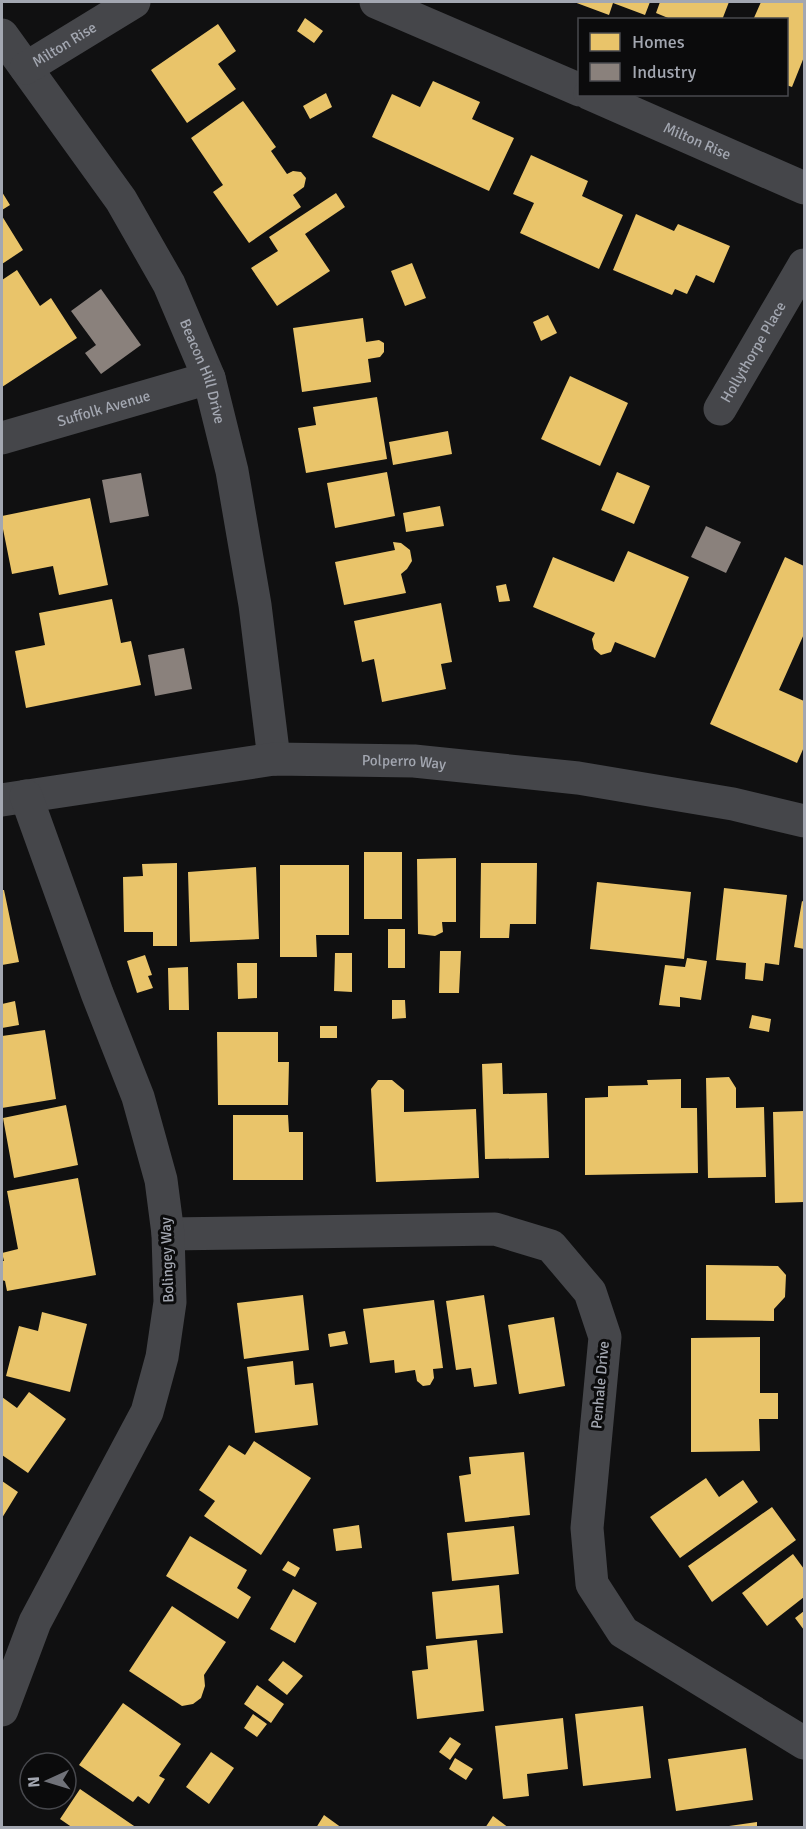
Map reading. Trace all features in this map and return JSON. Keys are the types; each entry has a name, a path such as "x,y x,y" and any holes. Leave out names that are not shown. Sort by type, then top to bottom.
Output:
{"street":[{"name":"Milton Rise","path":"26,68 134,2"},
{"path":"376,2 433,13 578,89"},
{"name":"Beacon Hill Drive","path":"2,35 121,200 169,284 209,378 232,471 255,605 274,759"},
{"name":"Milton Rise","path":"595,96 804,188"},
{"name":"Hollythorpe Place","path":"720,409 804,265"},
{"name":"Suffolk Avenue","path":"2,438 209,378"},
{"name":"Polperro Way","path":"14,798 274,759 414,761 578,778 733,804 804,821"},
{"name":"Bolingey Way","path":"2,1710 35,1622 147,1412 162,1357 170,1302 168,1234 161,1180 138,1097 97,993 14,798"},
{"name":"Penhale Drive","path":"168,1234 495,1229 551,1246 590,1292 606,1337 587,1528 592,1584 623,1632 804,1743"}],"building: Homes":[{"path":"574,2 650,2 645,15 613,3 609,15"},
{"path":"660,2 729,2 723,18 668,18 656,13"},
{"path":"761,2 804,2 804,57 792,87 788,86 788,18 754,18"},
{"path":"305,18 323,31 314,43 297,31"},
{"path":"218,24 236,51 218,64 236,89 187,123 151,70"},
{"path":"433,81 480,102 472,119 514,138 489,191 372,137 392,94 420,107"},
{"path":"326,93 332,107 310,119 303,106"},
{"path":"243,101 276,147 271,151 287,174 293,171 301,172 306,178 304,187 293,195 301,207 249,243 213,192 223,185 191,138"},
{"path":"531,155 588,181 582,196 623,215 599,269 520,233 534,203 513,194"},
{"path":"2,192 10,205 2,210"},
{"path":"336,193 345,207 305,234 330,271 277,306 251,268 278,251 269,237"},
{"path":"636,214 674,231 678,224 730,246 714,283 696,275 687,294 675,289 672,295 613,270"},
{"path":"2,216 23,250 2,264"},
{"path":"412,263 426,298 405,306 391,271"},
{"path":"17,270 40,306 51,298 77,338 2,387 2,280"},
{"path":"548,315 557,333 541,341 533,322"},
{"path":"363,318 366,342 379,340 384,343 384,352 380,357 368,359 371,382 302,392 293,328"},
{"path":"570,376 628,403 600,466 541,439"},
{"path":"377,397 387,459 306,473 298,428 316,425 313,407"},
{"path":"448,431 452,454 393,465 389,442"},
{"path":"387,472 395,516 335,528 327,483"},
{"path":"617,472 650,486 634,524 601,510"},
{"path":"90,498 108,585 59,595 53,566 12,574 2,516"},
{"path":"440,506 444,526 406,532 403,513"},
{"path":"393,542 401,543 410,550 412,561 401,574 406,593 344,605 335,562 395,550"},
{"path":"628,551 689,577 655,658 615,642 611,652 601,655 594,649 592,639 595,633 533,607 553,557 614,582"},
{"path":"785,557 804,566 804,634 779,690 804,701 804,747 797,763 710,724"},
{"path":"506,584 510,601 499,602 496,586"},
{"path":"112,599 121,643 131,641 141,685 26,708 15,651 45,645 39,613"},
{"path":"441,603 452,662 441,664 446,689 382,702 374,659 362,662 354,621"},
{"path":"364,852 402,852 402,919 364,919"},
{"path":"456,858 456,922 442,922 443,932 435,936 418,934 417,859"},
{"path":"177,863 177,946 153,946 153,932 124,932 123,877 143,876 142,864"},
{"path":"481,863 537,863 536,924 510,924 509,938 480,938"},
{"path":"280,865 349,865 349,935 316,935 317,957 280,957"},
{"path":"256,867 259,939 190,942 188,872"},
{"path":"597,882 691,892 684,959 590,949"},
{"path":"724,888 787,895 779,965 765,963 763,981 745,979 746,963 716,960"},
{"path":"2,890 4,890 19,962 2,965"},
{"path":"802,901 804,902 804,949 794,947"},
{"path":"388,929 405,929 405,968 388,968"},
{"path":"440,951 461,951 459,993 439,993"},
{"path":"335,953 352,953 352,992 334,991"},
{"path":"145,955 152,975 148,976 153,988 137,993 127,961"},
{"path":"687,958 707,961 701,1000 680,997 680,1007 659,1005 665,965 685,967"},
{"path":"237,963 257,963 257,998 238,999"},
{"path":"188,967 189,1010 169,1010 168,968"},
{"path":"392,1000 405,1000 406,1018 392,1019"},
{"path":"15,1001 19,1025 2,1028 2,1004"},
{"path":"752,1015 771,1019 769,1032 749,1028"},
{"path":"320,1026 337,1026 337,1038 320,1038"},
{"path":"45,1030 56,1099 2,1108 2,1036"},
{"path":"217,1032 278,1032 278,1062 289,1062 288,1105 218,1105"},
{"path":"502,1063 503,1094 547,1093 549,1158 485,1159 482,1064"},
{"path":"729,1077 736,1088 736,1108 764,1107 766,1177 708,1178 706,1078"},
{"path":"681,1079 681,1108 697,1108 698,1173 585,1175 585,1098 608,1097 608,1086 648,1085 647,1080"},
{"path":"378,1080 392,1080 404,1090 404,1112 476,1109 479,1178 376,1182 371,1089"},
{"path":"66,1105 78,1165 14,1178 3,1118"},
{"path":"804,1111 804,1202 775,1203 773,1112"},
{"path":"233,1115 288,1115 289,1132 303,1132 303,1180 233,1180"},
{"path":"78,1178 96,1275 7,1291 5,1281 2,1280 2,1261 4,1261 2,1253 18,1249 7,1191"},
{"path":"706,1265 778,1266 786,1275 785,1297 774,1309 774,1321 706,1320"},
{"path":"303,1295 309,1350 244,1359 237,1303"},
{"path":"484,1295 497,1384 474,1387 471,1368 456,1370 446,1301"},
{"path":"434,1300 443,1368 433,1369 434,1378 430,1385 423,1386 417,1381 415,1370 395,1373 394,1360 370,1363 363,1309"},
{"path":"42,1312 87,1324 70,1392 6,1376 19,1326 38,1331"},
{"path":"554,1317 565,1386 519,1394 508,1325"},
{"path":"345,1331 348,1344 330,1347 328,1334"},
{"path":"760,1337 760,1393 778,1393 778,1419 759,1419 760,1451 691,1452 691,1338"},
{"path":"293,1361 295,1385 313,1383 318,1425 255,1433 247,1367"},
{"path":"29,1392 66,1419 28,1473 2,1455 2,1397 17,1408"},
{"path":"254,1441 311,1478 261,1555 204,1516 215,1501 199,1490 229,1445 245,1455"},
{"path":"524,1452 530,1515 465,1522 459,1476 471,1474 469,1457"},
{"path":"706,1478 719,1497 743,1480 758,1502 680,1558 650,1517"},
{"path":"2,1481 18,1492 2,1518"},
{"path":"772,1507 796,1540 712,1602 688,1566"},
{"path":"359,1525 362,1548 336,1551 333,1529"},
{"path":"514,1526 519,1574 452,1581 447,1533"},
{"path":"190,1536 247,1570 237,1588 251,1597 238,1619 166,1576"},
{"path":"793,1554 804,1569 804,1597 767,1626 742,1593"},
{"path":"288,1561 300,1568 295,1577 282,1570"},
{"path":"499,1585 503,1633 436,1639 432,1592"},
{"path":"293,1589 317,1603 295,1643 270,1629"},
{"path":"172,1606 226,1642 204,1675 205,1686 201,1698 193,1704 182,1706 129,1671"},
{"path":"804,1611 804,1630 795,1618"},
{"path":"477,1640 484,1711 417,1719 412,1671 428,1669 426,1646"},
{"path":"283,1661 303,1676 287,1695 268,1680"},
{"path":"257,1685 284,1704 271,1723 244,1704"},
{"path":"123,1703 181,1744 159,1776 165,1779 149,1804 138,1796 133,1802 79,1765"},
{"path":"643,1706 651,1778 583,1786 575,1714"},
{"path":"253,1714 267,1724 257,1737 244,1728"},
{"path":"563,1718 568,1769 527,1774 529,1796 503,1799 495,1726"},
{"path":"450,1737 461,1744 450,1760 439,1752"},
{"path":"746,1748 753,1800 676,1811 668,1759"},
{"path":"211,1752 234,1768 209,1804 186,1787"},
{"path":"455,1758 473,1769 466,1780 449,1769"},
{"path":"80,1789 137,1828 73,1828 60,1819 65,1811 78,1811"},
{"path":"324,1815 342,1828 316,1828"},
{"path":"493,1816 509,1828 485,1828"},
{"path":"757,1822 757,1828 729,1828 729,1826"}],"building: Industry":[{"path":"101,289 141,345 101,374 85,353 96,345 71,311"},
{"path":"141,473 149,516 110,523 102,480"},
{"path":"706,526 741,542 726,573 691,557"},
{"path":"184,648 192,689 155,696 148,655"}]}
